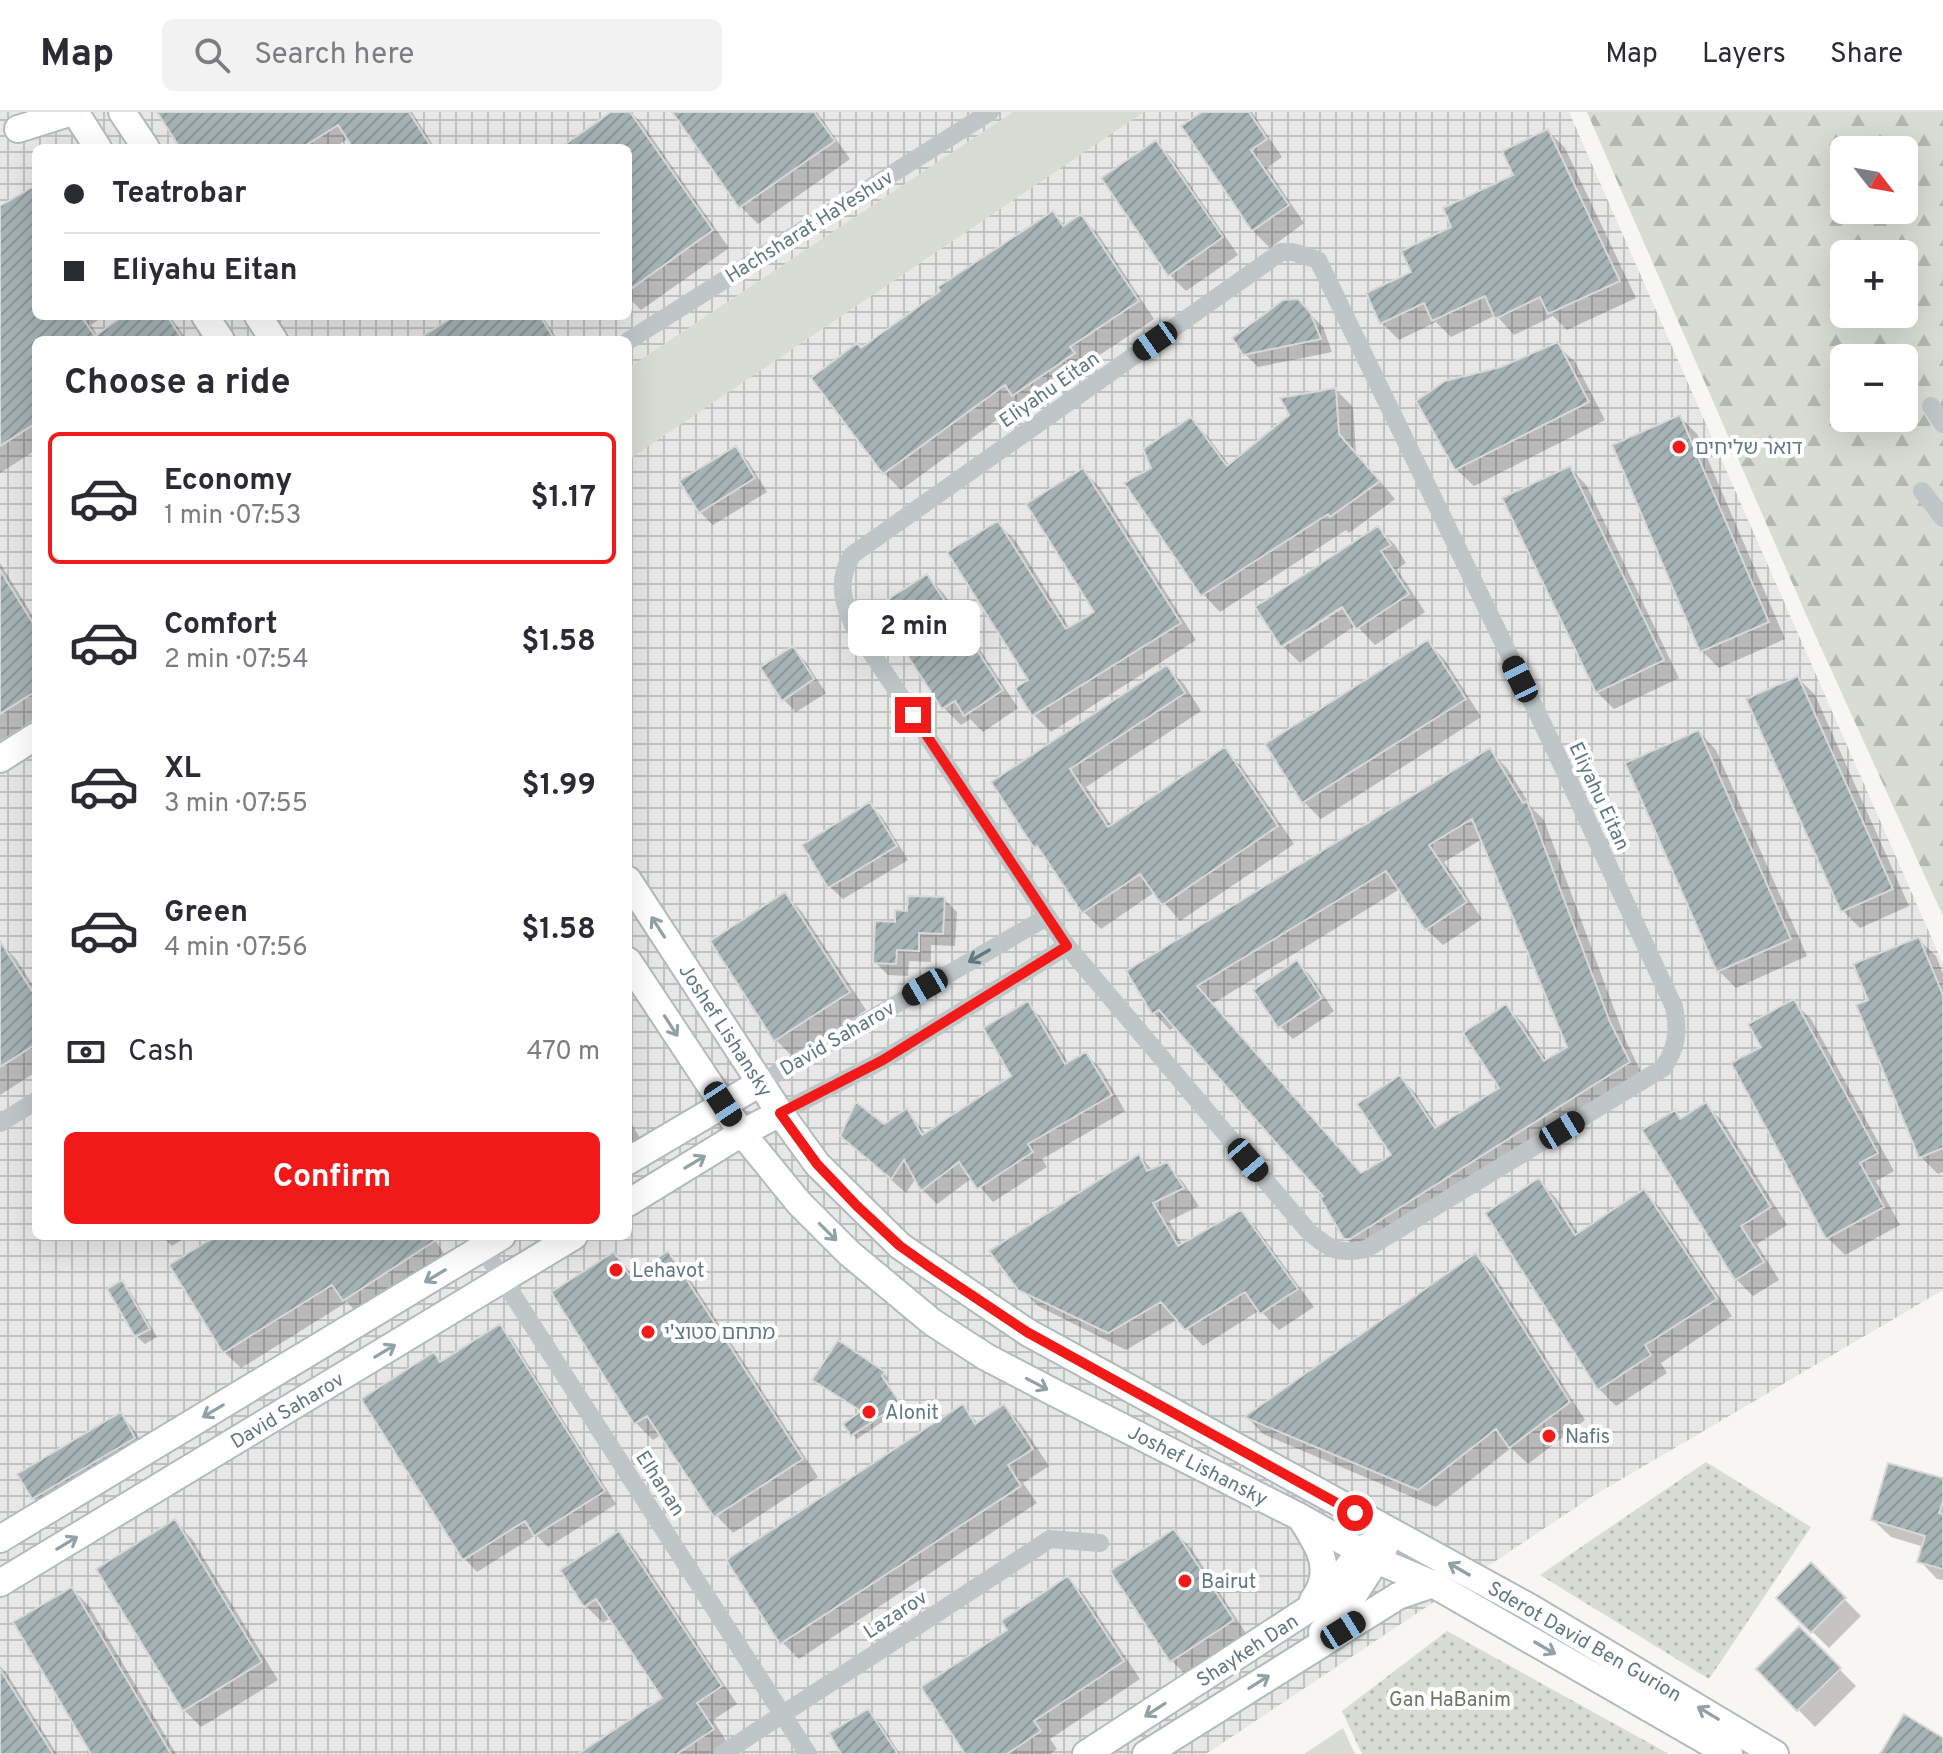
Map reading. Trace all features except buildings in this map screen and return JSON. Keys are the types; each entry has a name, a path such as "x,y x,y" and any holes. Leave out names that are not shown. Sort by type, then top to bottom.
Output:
{"main road":[{"path":"18,128 74,112 95,144"},
{"path":"122,112 143,144"},
{"path":"0,759 32,739"},
{"name":"Joshef Lishansky","path":"632,886 760,1083 817,1164 900,1246 1027,1332 1300,1483 1395,1531"},
{"name":"Joshef Lishansky","path":"632,967 742,1133 799,1203 849,1253 932,1322 986,1357 1300,1517 1368,1555"},
{"name":"David Saharov","path":"632,1159 760,1083"},
{"name":"David Saharov","path":"632,1201 780,1113"},
{"name":"David Saharov","path":"0,1539 487,1240"},
{"name":"David Saharov","path":"0,1583 567,1240"},
{"path":"1300,1517 1319,1546 1325,1568 1320,1590 1301,1615"},
{"path":"1289,1663 1342,1613 1368,1555 1395,1531"},
{"name":"Sderot David Ben Gurion","path":"1395,1531 1775,1754"},
{"name":"Sderot David Ben Gurion","path":"1368,1555 1433,1584 1729,1754"},
{"name":"Shaykeh Dan","path":"1086,1754 1324,1599 1368,1555"},
{"name":"Shaykeh Dan","path":"1146,1754 1398,1596 1433,1584"}],"street":[{"name":"Hachsharat HaYeshuv","path":"632,338 984,114"},
{"name":"Eliyahu Eitan","path":"1281,252 1293,252 1318,260 1547,733 1674,1007 1678,1028 1671,1056 1663,1068 1366,1249 1351,1252 1331,1250 1309,1232 1067,946 1047,917 853,625 844,604 841,584 844,569 852,555 1281,252"},
{"path":"1931,406 1943,424"},
{"path":"1922,491 1943,518"},
{"name":"David Saharov","path":"760,1083 1047,917"},
{"name":"David Saharov","path":"780,1113 883,1060 1067,946"},
{"path":"0,1123 32,1103"},
{"name":"Elhanan","path":"487,1240 504,1279 808,1754"},
{"name":"Lazarov","path":"722,1754 1050,1539 1100,1543"}],"shaded area":[{"path":"0,112 1569,112 1943,964 1943,1290 1593,1496 1206,1754 0,1754"}],"green space":[{"path":"1013,112 1144,112 632,457 632,365"},
{"path":"1587,112 1943,112 1943,916 1804,610"},
{"path":"1706,1462 1811,1527 1709,1679 1540,1575"},
{"name":"Gan HaBanim","path":"1447,1631 1669,1754 1362,1754 1342,1711"},
{"path":"1343,1728 1355,1754 1304,1754"}],"place":[{"name":"דואר שליחים","path":"1679,447"},
{"name":"Lehavot","path":"616,1270"},
{"name":"מתחם סטוצ'י","path":"648,1332"},
{"name":"Alonit","path":"869,1412"},
{"name":"Nafis","path":"1549,1436"},
{"name":"Bairut","path":"1185,1581"}],"route":[{"path":"913,715 1067,946 883,1060 780,1113 817,1164 857,1206 900,1246 934,1270 1027,1332 1355,1513"}]}
